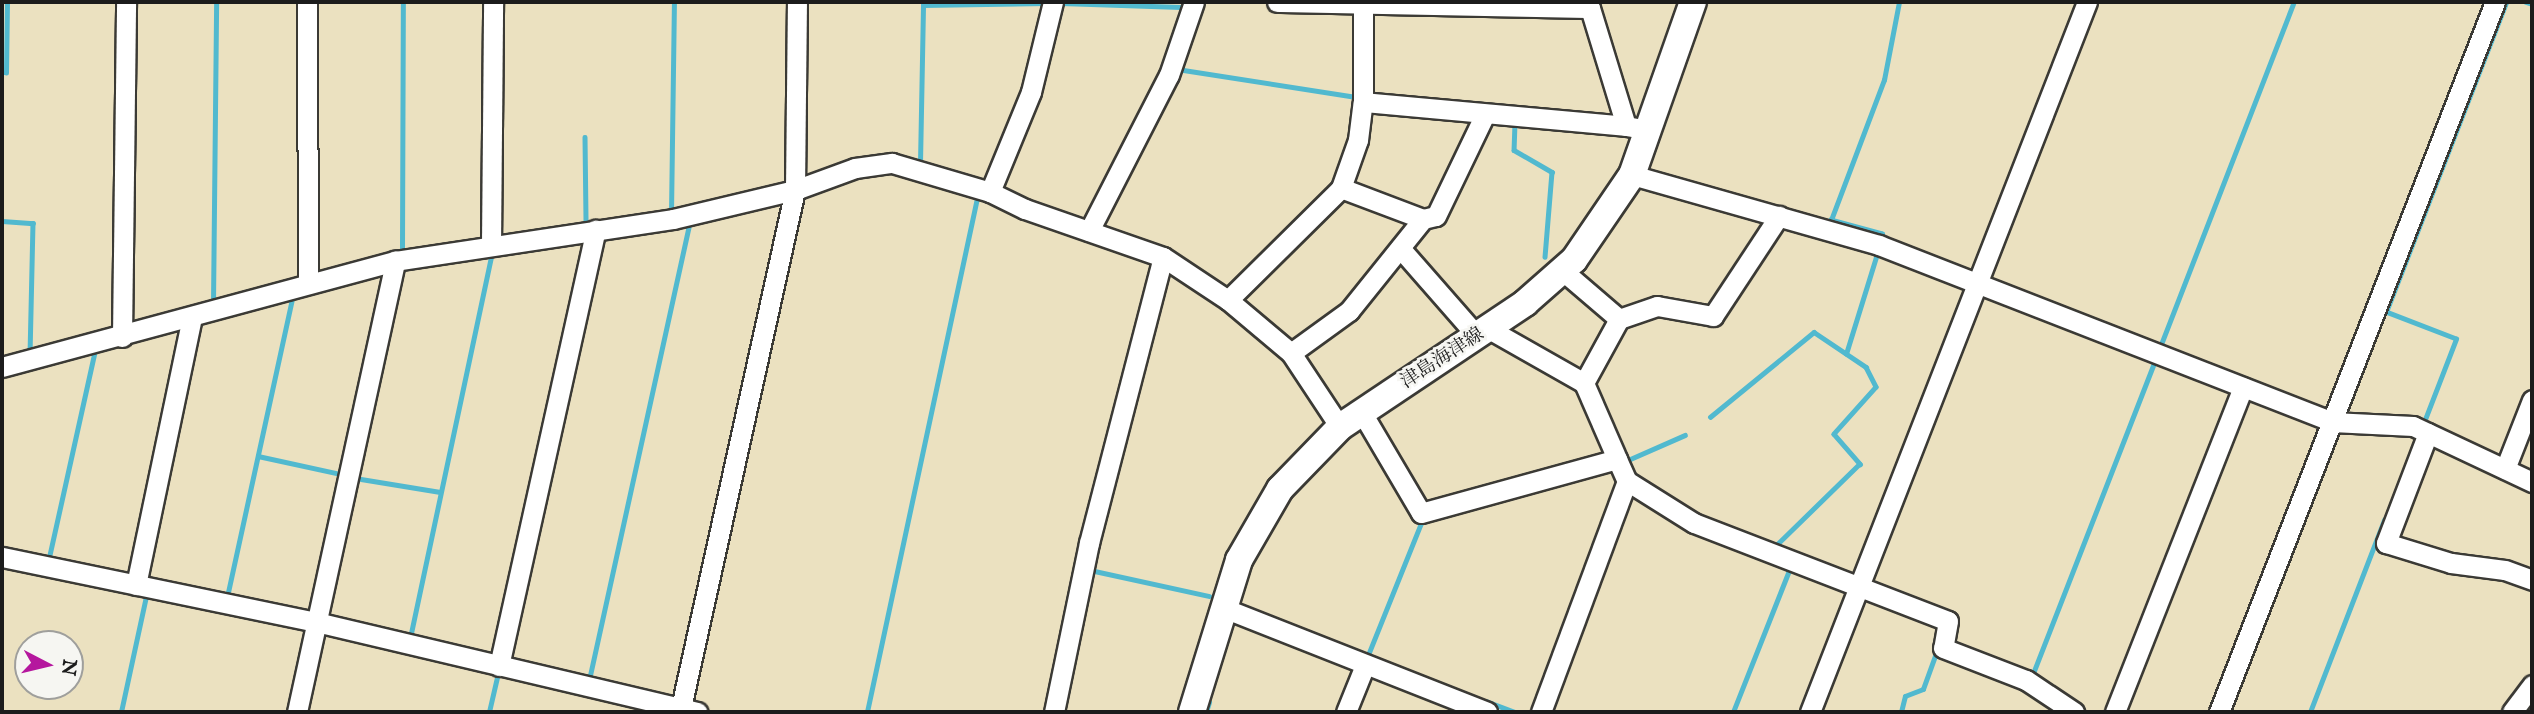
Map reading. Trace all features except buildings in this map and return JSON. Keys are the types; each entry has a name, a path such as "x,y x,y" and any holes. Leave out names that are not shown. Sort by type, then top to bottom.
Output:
{"main road":[{"name":"津島海津線","path":"1192,712 1221,607 1239,560 1280,489 1350,419 1483,333 1563,271 1595,233 1632,176 1637,128 1693,2"}],"street":[{"path":"122,337 125,2"},
{"path":"307,2 308,281"},
{"path":"491,244 493,2"},
{"path":"2,557 316,622 686,711 795,190 797,2"},
{"path":"990,191 1031,92 1053,2"},
{"path":"1090,230 1168,75 1194,2"},
{"path":"1277,2 1566,5 1590,8 1637,128 1363,102"},
{"path":"1811,712 2087,2"},
{"path":"2219,712 2495,2"},
{"path":"1228,300 1342,188 1358,139 1363,102 1363,4"},
{"path":"1292,353 1349,311 1423,219 1436,215 1485,114"},
{"path":"2,367 192,318 308,281 395,261 491,244 673,219 795,190 855,168 892,163 990,191 1025,209 1163,257 1228,300 1292,353 1350,419 1422,513 1617,459"},
{"path":"1632,176 1879,245 2332,422 2413,426 2532,482"},
{"path":"1342,188 1423,219"},
{"path":"1584,383 1619,319 1657,306 1713,316 1779,216"},
{"path":"499,666 596,230"},
{"path":"1400,248 1483,333 1584,383 1627,481 1694,523 1948,621 1943,648 2026,680 2074,712"},
{"path":"1054,712 1089,543 1163,257"},
{"path":"297,712 395,261"},
{"path":"1563,271 1619,319"},
{"path":"136,585 192,318"},
{"path":"2115,712 2243,387"},
{"path":"2505,469 2532,400"},
{"path":"2428,433 2386,544 2451,564 2505,570 2532,579"},
{"path":"1541,712 1627,481"},
{"path":"1221,607 1487,712"},
{"path":"1346,712 1365,665"},
{"path":"2512,712 2532,685"}],"waterway":[{"path":"2,73 6,73 7,2"},
{"path":"213,303 216,2"},
{"path":"402,249 403,2"},
{"path":"671,213 674,2"},
{"path":"1881,238 1882,234 1831,220 1884,80 1899,2"},
{"path":"2160,347 2294,2"},
{"path":"2424,422 2456,339 2386,312 2506,2"},
{"path":"2526,2 2532,4"},
{"path":"920,163 923,5 1046,3"},
{"path":"1061,3 1181,7"},
{"path":"1177,69 1356,97"},
{"path":"1515,123 1514,150 1552,172 1545,257"},
{"path":"585,137 586,224"},
{"path":"867,712 977,198"},
{"path":"2,221 33,223 30,351"},
{"path":"589,680 689,227"},
{"path":"410,638 492,253"},
{"path":"1846,354 1877,254"},
{"path":"227,597 293,295"},
{"path":"1710,417 1814,332 1866,367 1876,387 1834,434 1860,464 1778,544"},
{"path":"48,562 94,354"},
{"path":"2032,676 2155,360"},
{"path":"1628,460 1685,435"},
{"path":"258,456 336,473"},
{"path":"361,479 440,492"},
{"path":"2310,712 2384,520"},
{"path":"1368,655 1421,523 1427,521"},
{"path":"1733,712 1790,568"},
{"path":"1090,570 1209,596"},
{"path":"121,712 146,596"},
{"path":"1901,712 1905,696 1923,689 1935,656 1940,655"},
{"path":"489,712 498,674"},
{"path":"1486,701 1514,712"},
{"path":"1206,712 1209,702"}]}
